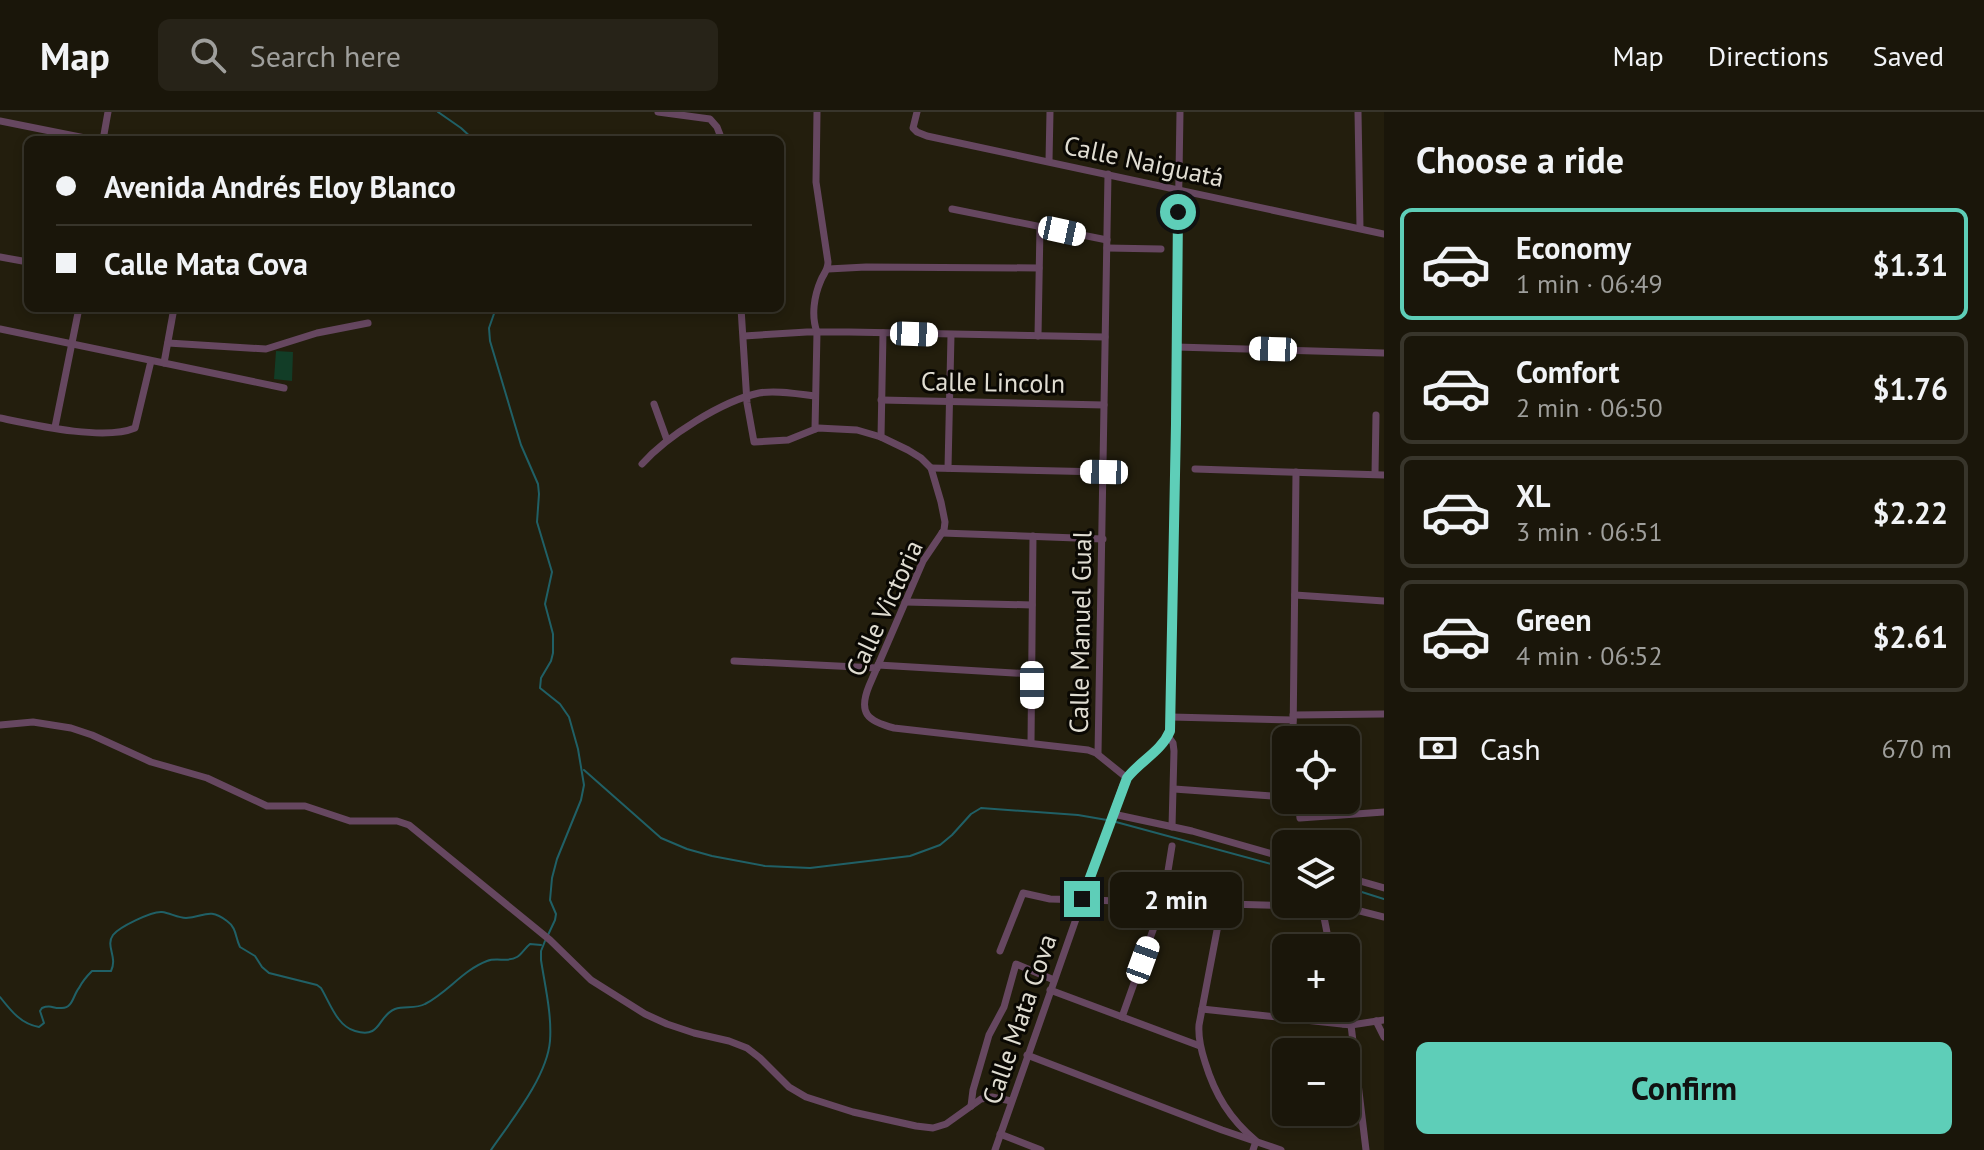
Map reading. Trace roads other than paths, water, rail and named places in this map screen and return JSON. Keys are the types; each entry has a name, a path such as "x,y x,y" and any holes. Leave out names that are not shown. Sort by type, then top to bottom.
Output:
{"street":[{"path":"104,136 108,112"},
{"path":"658,112 713,116 720,136"},
{"path":"815,429 815,298 828,269 828,249 815,174 817,112"},
{"name":"Calle Naiguatá","path":"917,112 913,126 921,134 1384,234"},
{"path":"1049,161 1050,112"},
{"path":"1172,827 1174,747 1168,736 1171,717 1180,112"},
{"path":"1358,112 1360,228"},
{"path":"0,121 75,136"},
{"name":"Calle Manuel Gual","path":"1098,754 1108,174"},
{"path":"952,209 1107,244 1161,249"},
{"path":"1038,336 1040,227"},
{"path":"0,257 24,261"},
{"path":"828,269 1039,268"},
{"path":"55,427 78,312"},
{"path":"164,363 173,312"},
{"path":"741,312 746,397 754,442 788,440 815,429 836,428 881,437 921,458 931,468 1104,472"},
{"path":"168,343 266,349 317,333 368,323"},
{"path":"0,329 284,388"},
{"path":"744,336 817,332 1105,337"},
{"path":"881,437 883,333"},
{"path":"948,468 951,335"},
{"path":"1176,347 1384,353"},
{"path":"0,418 55,427 126,432 135,428 151,361"},
{"path":"642,464 667,440 746,397 763,393 815,396"},
{"name":"Calle Lincoln","path":"881,400 1104,405"},
{"path":"654,404 667,440"},
{"path":"1195,469 1380,474 1376,415"},
{"name":"Calle Victoria","path":"931,468 945,526 923,561 877,667 866,694 864,707 867,715 877,722 906,730 1088,750 1098,754 1127,778"},
{"path":"1175,468 1186,469"},
{"path":"1293,726 1296,472"},
{"path":"942,533 1103,539"},
{"path":"1031,743 1033,536"},
{"path":"1295,595 1384,601"},
{"path":"905,602 1032,605"},
{"path":"734,661 1032,674"},
{"path":"1171,717 1293,718 1384,714"},
{"path":"0,725 33,722 71,728 151,762 207,778 267,806 305,806 350,821 403,822 550,940 584,975 667,1024 747,1048 789,1087 806,1097 853,1112 933,1128 946,1124 981,1099 988,1097 1011,1101"},
{"name":"Calle Mata Cova","path":"995,1150 1127,778 1156,752 1168,736"},
{"path":"1174,789 1272,796"},
{"path":"1360,814 1384,812"},
{"path":"1113,814 1272,854"},
{"path":"1300,814 1300,818 1356,814"},
{"path":"1122,1017 1163,902 1172,846"},
{"path":"1360,881 1384,888"},
{"path":"1000,951 1023,893 1050,899 1272,906"},
{"path":"1222,904 1198,1034 1217,1096 1254,1146"},
{"path":"1360,911 1384,917"},
{"path":"971,1106 989,1035 1004,1007 1016,964 1054,980"},
{"path":"1050,990 1200,1046"},
{"path":"1202,1009 1348,1025 1380,1020 1384,1037"},
{"path":"1347,1022 1366,1150"},
{"path":"1027,1055 1254,1146 1281,1150"},
{"path":"1000,1134 1041,1150"}],"waterway":[{"path":"438,112 470,136"},
{"path":"495,312 489,328 490,341 521,445 538,484 537,522 552,572 545,604 553,634 553,653 541,678 540,688 560,704 569,717 584,785 552,878 550,900 556,914 548,935"},
{"path":"584,770 661,838 712,856 765,866 810,868 910,856 940,845 981,808 1107,820"},
{"path":"1116,822 1272,864"},
{"path":"1360,891 1384,899"},
{"path":"0,997 22,1020 39,1027 44,1023 42,1008 66,1007 92,971 111,971 111,939 122,928 157,912 186,918 216,914 230,924 240,947 255,956 269,973 317,985 343,1024 364,1033 375,1029 395,1009 425,1004 478,965 491,960 514,959 530,944 541,945"},
{"path":"491,1150 527,1098 547,1055 550,1021 541,960 545,941"}]}
